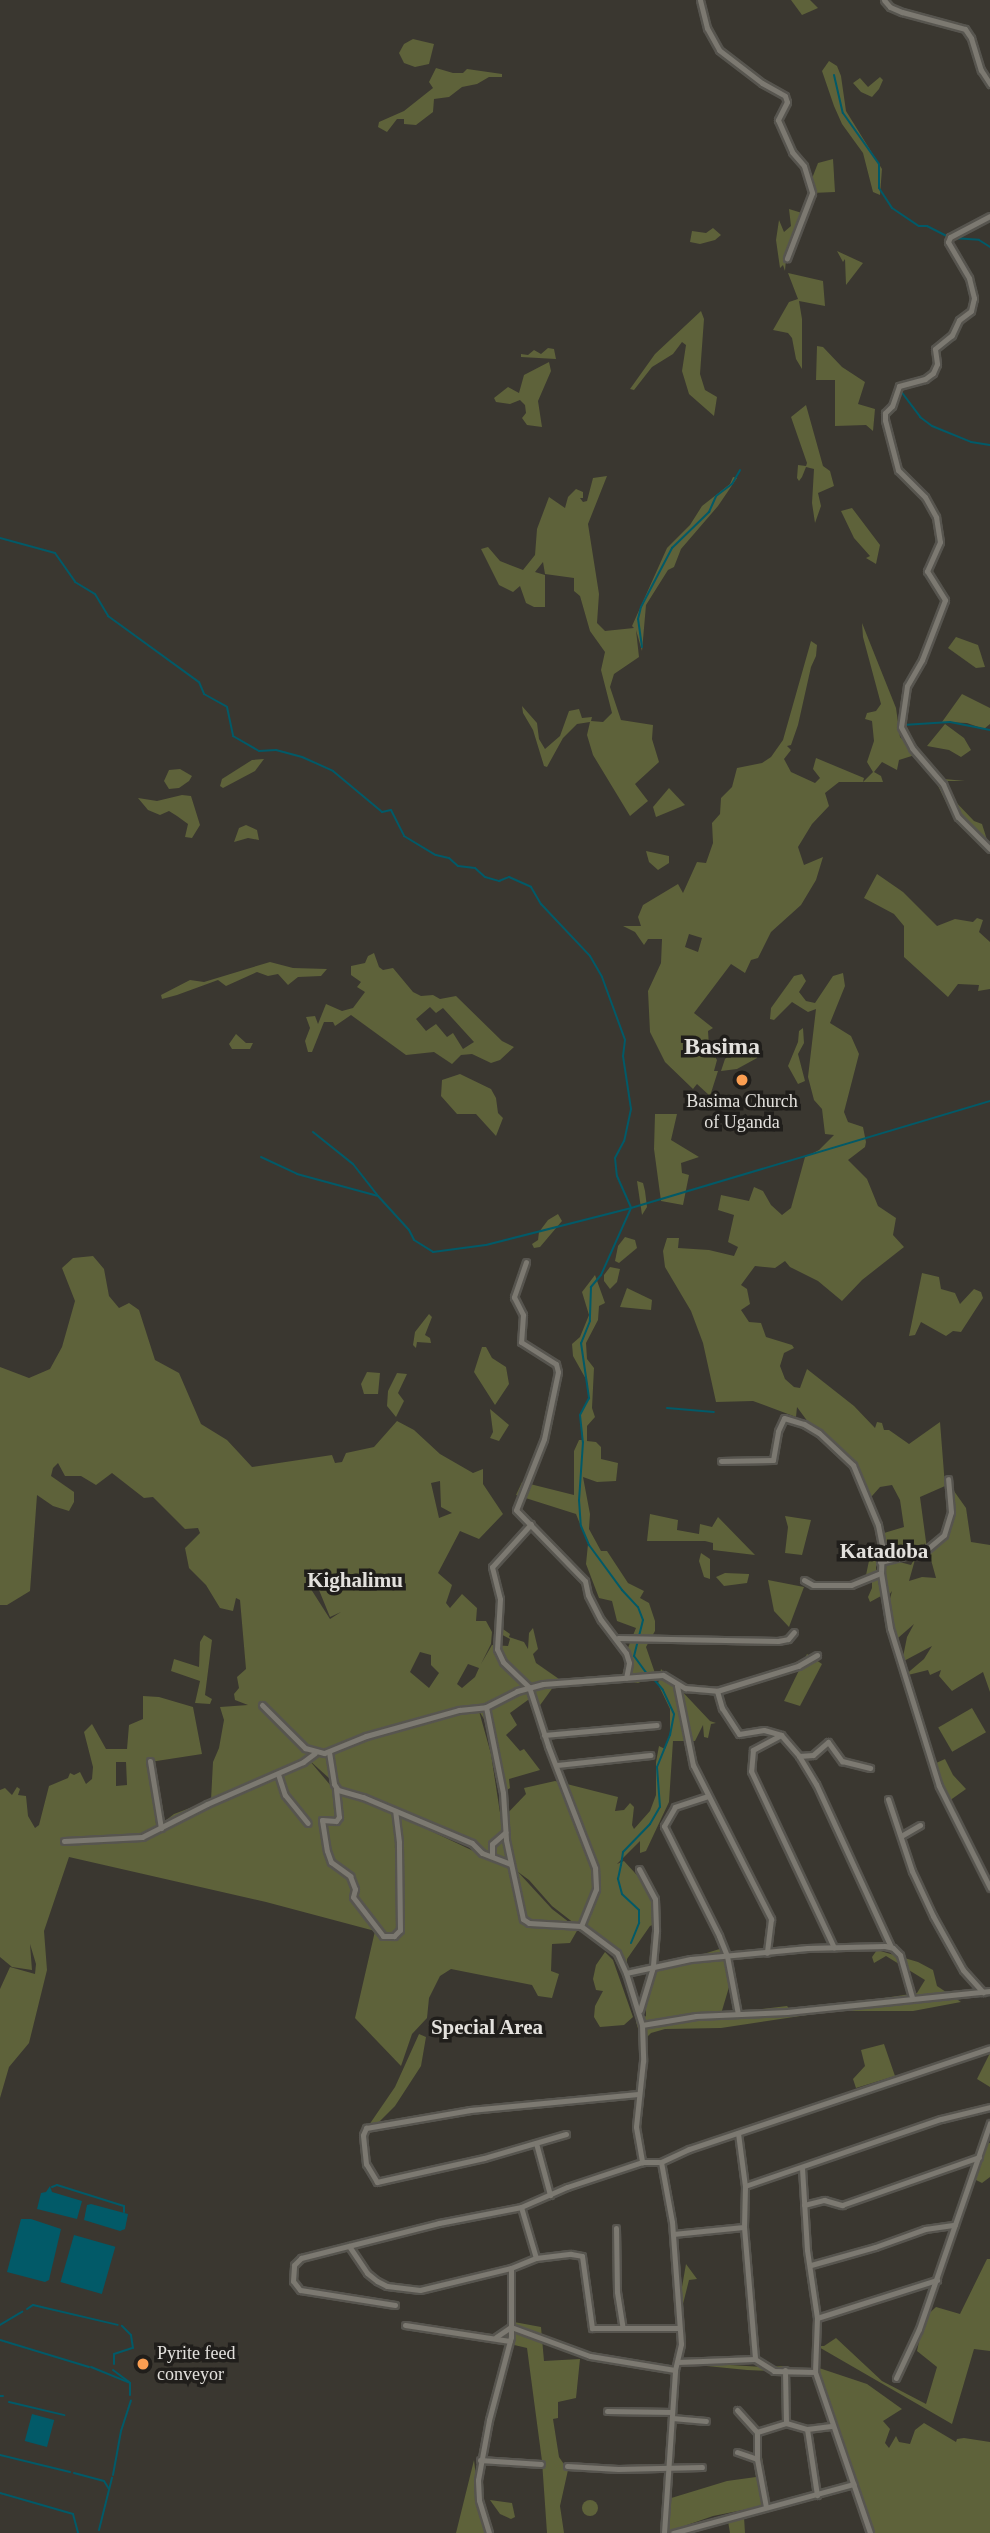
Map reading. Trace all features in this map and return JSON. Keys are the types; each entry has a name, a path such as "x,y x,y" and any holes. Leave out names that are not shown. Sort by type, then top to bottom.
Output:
{"street":[{"path":"700,0 707,28 719,50 762,83 785,96 788,102 778,120 792,152 804,166 812,193 787,258"},
{"path":"884,0 890,7 902,12 965,29 971,38 981,70 990,84"},
{"path":"990,216 950,237 948,242 969,278 974,298 971,311 959,320 952,335 936,349 937,364 933,373 925,379 899,386 892,406 885,413 885,420 898,470 925,497 936,517 940,542 927,570 945,600 922,660 904,692 901,727 912,748 943,784 958,817 990,849"},
{"path":"526,1262 514,1297 523,1315 521,1342 558,1368 557,1386 544,1439 516,1508 585,1581 588,1595 601,1620 618,1638 628,1658 626,1678"},
{"path":"721,1461 773,1460 778,1431 784,1419 811,1427 847,1458 859,1474 878,1525 882,1545 881,1573 900,1662 941,1791 990,1888"},
{"path":"880,1562 925,1551 944,1535 951,1512 948,1479"},
{"path":"531,1524 492,1567 500,1599 495,1636 498,1655 529,1687 544,1735 595,1868 596,1889 581,1926"},
{"path":"804,1580 813,1584 851,1585 881,1573"},
{"path":"618,1638 778,1641 788,1639 794,1632"},
{"path":"677,1686 701,1692 717,1691 798,1667 817,1655"},
{"path":"64,1841 135,1839 278,1774 315,1753 329,1752 366,1737 459,1710 486,1707 529,1687 577,1679 668,1676 677,1686 688,1749 708,1796 769,1914 771,1926 767,1953"},
{"path":"717,1691 722,1708 739,1734 764,1730 781,1735 799,1756 816,1784 891,1947 900,1955 905,1965 912,1997"},
{"path":"262,1705 305,1748 315,1753"},
{"path":"486,1707 503,1793 511,1864 526,1922 581,1926 617,1953 626,1973 642,2025 643,2053 636,2127 642,2162"},
{"path":"544,1735 657,1724"},
{"path":"781,1735 753,1750 751,1771 834,1947"},
{"path":"799,1756 813,1755 827,1742 842,1761 870,1768"},
{"path":"329,1752 339,1817 336,1821 322,1820 327,1851 331,1862 350,1876 355,1889 353,1897 383,1936 394,1936 400,1930 399,1842 395,1811"},
{"path":"556,1765 650,1755"},
{"path":"150,1761 158,1823 161,1828"},
{"path":"278,1774 285,1795 308,1823"},
{"path":"336,1789 472,1843 482,1853 511,1864"},
{"path":"708,1796 689,1800 675,1807 664,1826 727,1956 738,2014"},
{"path":"888,1799 912,1871 933,1916 963,1970 983,1992"},
{"path":"901,1836 920,1825"},
{"path":"492,1856 492,1844 506,1832"},
{"path":"639,1869 655,1899 653,1967 639,2012"},
{"path":"626,1973 727,1956 834,1947 891,1947"},
{"path":"642,2025 696,2016 990,1991"},
{"path":"395,2305 296,2288 292,2275 296,2261 349,2246 521,2207 642,2162 661,2162 738,2133 990,2048"},
{"path":"566,2134 484,2158 377,2182 366,2164 363,2135 366,2128 390,2122 483,2109 638,2094"},
{"path":"745,2186 941,2119 990,2107"},
{"path":"896,2378 937,2280 990,2123"},
{"path":"738,2133 745,2186 744,2227 755,2359"},
{"path":"536,2143 550,2195"},
{"path":"804,2205 824,2200 842,2205 979,2158"},
{"path":"661,2162 673,2234 681,2344 675,2370 664,2533"},
{"path":"803,2168 804,2205 817,2318 815,2372 870,2533"},
{"path":"521,2207 536,2258"},
{"path":"811,2265 937,2226 955,2225"},
{"path":"673,2234 744,2227"},
{"path":"617,2228 617,2292 623,2328"},
{"path":"349,2246 367,2273 387,2286 420,2290 511,2268 536,2258 571,2254 582,2256 590,2326 678,2328"},
{"path":"489,2533 479,2500 480,2460 510,2341 511,2268"},
{"path":"817,2318 937,2280"},
{"path":"405,2325 510,2341"},
{"path":"496,2337 511,2327"},
{"path":"511,2327 590,2356 675,2370"},
{"path":"677,2362 755,2359 774,2371 815,2372"},
{"path":"785,2370 786,2423"},
{"path":"737,2410 757,2432 757,2459 766,2507"},
{"path":"607,2411 672,2415 706,2421"},
{"path":"757,2432 786,2423 807,2429 833,2426"},
{"path":"807,2429 817,2495"},
{"path":"737,2452 757,2459"},
{"path":"480,2460 541,2464"},
{"path":"567,2466 667,2469 702,2467"},
{"path":"673,2533 853,2484"}],"green space":[{"path":"791,0 810,0 818,8 802,15"},
{"path":"413,39 434,44 429,64 415,67 404,63 399,53 404,44"},
{"path":"829,61 837,66 841,76 846,111 882,169 880,195 873,192 863,153 842,124 834,106 822,71"},
{"path":"436,68 453,73 463,73 467,69 502,74 502,77 489,77 477,84 462,87 449,97 434,99 433,112 416,125 404,124 404,119 397,119 387,132 378,127 379,122 404,111 433,88 429,82"},
{"path":"880,77 883,80 872,97 861,92 853,83 860,78 868,87"},
{"path":"833,159 835,192 812,193 811,181 818,163"},
{"path":"789,209 802,213 787,248 785,271 783,265 780,268 776,240 779,220 784,232 791,226"},
{"path":"713,228 721,235 715,240 700,244 690,242 692,231 706,233"},
{"path":"837,251 863,263 846,285 845,259 843,262"},
{"path":"788,273 823,281 825,306 799,301 802,319 802,369 796,359 792,338 788,333 773,330 789,302 798,299"},
{"path":"701,311 704,319 700,374 705,390 717,397 714,416 689,394 682,371 686,345 682,342 673,354 652,367 634,390 630,389 655,354"},
{"path":"817,346 823,347 842,367 865,382 858,404 875,409 873,431 866,425 835,426 835,380 816,380"},
{"path":"548,348 554,349 556,359 521,357 521,354 528,355 534,350 541,354"},
{"path":"549,362 551,371 538,401 542,427 527,425 522,418 526,413 525,405 520,400 510,404 496,402 494,398 508,387 519,393 524,375"},
{"path":"806,405 823,466 830,471 834,486 818,493 821,506 815,523 812,503 814,469 806,467 799,481 797,478 798,465 806,466 807,463 791,417"},
{"path":"607,476 588,524 599,594 597,623 605,631 634,628 632,626 667,548 690,525 702,506 730,484 733,477 737,478 718,506 681,549 674,567 668,570 646,605 642,651 636,630 639,657 614,674 610,687 621,720 653,725 652,739 659,762 635,784 648,801 630,816 593,755 587,735 590,722 577,724 563,738 547,767 544,766 533,730 523,713 522,706 537,723 539,739 545,749 560,736 569,711 579,709 582,718 592,717 591,721 603,722 612,713 601,670 605,652 590,631 580,596 574,591 574,578 545,574 543,562 535,572 545,575 545,607 534,607 526,603 520,586 513,592 499,585 481,549 488,547 500,561 523,570 535,555 537,529 549,497 565,508 568,497 576,489 583,492 583,498 580,498 583,502 587,501 593,478"},
{"path":"852,508 880,545 876,564 866,558 870,556 854,538 841,511"},
{"path":"862,623 896,708 900,737 918,754 899,760 897,770 882,762 874,772 881,776 883,782 863,782 873,772 867,762 874,741 872,721 865,719 867,713 876,711 881,704 863,637"},
{"path":"956,637 978,645 985,667 976,668 948,648"},
{"path":"811,641 817,645 816,656 798,725 791,745 787,746 791,750 784,759 791,772 815,783 820,778 813,769 816,758 864,778 863,782 839,782 825,793 829,806 812,824 798,847 804,865 823,857 816,880 801,905 771,932 758,958 751,960 745,973 731,964 694,1013 713,1028 708,1031 709,1046 717,1060 714,1071 718,1071 710,1096 697,1084 693,1089 665,1062 650,1032 648,991 661,963 662,939 648,939 644,945 635,932 623,926 641,926 638,917 643,905 678,884 683,893 697,862 706,863 713,843 712,823 720,814 721,798 732,787 737,768 762,763 771,757 783,740","holes":["689,934 702,938 698,952 685,947"]},
{"path":"962,694 990,708 990,724 984,729 967,723 942,722"},
{"path":"945,724 964,738 971,750 961,757 949,750 927,746"},
{"path":"264,759 255,771 223,788 220,786 222,779 252,760"},
{"path":"180,769 192,776 179,788 169,789 164,781 169,770"},
{"path":"934,778 965,781 946,781 945,786 952,798 974,821 982,824 990,849 980,834 950,810"},
{"path":"669,788 685,805 656,817 653,807"},
{"path":"182,795 191,796 200,825 192,838 185,837 188,824 169,811 160,815 148,810 138,798 157,801"},
{"path":"246,825 257,830 259,840 248,838 234,842 239,828"},
{"path":"646,851 669,856 669,863 658,870 649,862"},
{"path":"877,874 903,892 937,926 955,919 973,922 977,918 983,920 979,932 990,942 990,989 978,991 979,985 958,984 948,997 904,957 904,926 894,914 864,898"},
{"path":"374,953 379,967 383,970 393,968 413,992 421,996 433,995 440,999 456,996 502,1041 514,1047 500,1060 491,1063 472,1054 461,1055 452,1064 434,1052 406,1055 351,1015 335,1026 333,1022 324,1022 312,1052 308,1052 305,1041 310,1028 306,1017 315,1016 318,1024 326,1004 342,1011 353,1008 365,992 357,987 361,982 351,975 351,966 365,963 368,956","holes":["430,1007 436,1013 443,1008 474,1042 463,1049 453,1033 447,1037 436,1024 426,1031 416,1019"]},
{"path":"270,962 293,968 327,969 321,976 298,977 288,985 278,974 268,976 257,972 226,986 218,980 162,999 161,995 190,980 204,982"},
{"path":"843,973 845,986 830,1023 851,1036 859,1054 844,1112 848,1122 863,1127 866,1142 865,1147 848,1160 867,1179 878,1206 896,1218 893,1235 904,1247 862,1280 842,1301 818,1281 790,1267 785,1261 775,1268 755,1266 741,1285 747,1289 750,1304 741,1310 749,1322 761,1323 766,1337 792,1345 794,1348 784,1353 780,1366 785,1379 794,1387 800,1388 807,1369 854,1406 875,1428 877,1422 882,1423 884,1430 889,1430 909,1444 940,1422 945,1486 920,1497 927,1549 925,1550 925,1543 921,1551 912,1556 907,1552 888,1559 911,1565 916,1556 909,1581 922,1577 936,1578 928,1549 941,1544 948,1520 949,1484 966,1508 971,1542 990,1545 990,1692 983,1672 952,1691 939,1676 941,1670 930,1675 928,1670 904,1676 924,1659 932,1646 902,1662 907,1637 914,1624 898,1638 900,1664 886,1614 892,1591 884,1602 884,1533 904,1527 900,1500 892,1485 880,1487 872,1496 863,1494 860,1473 853,1463 843,1451 808,1422 797,1407 796,1417 753,1401 716,1402 703,1343 691,1311 665,1267 663,1251 667,1238 679,1238 678,1248 709,1250 734,1256 738,1247 728,1242 734,1215 718,1210 721,1195 749,1201 754,1187 763,1191 771,1205 782,1215 791,1208 805,1157 819,1150 834,1135 825,1134 822,1109 814,1100 808,1077 816,1009 808,1012 792,1002 774,1020 770,1019 771,1008 794,976 802,974 806,981 799,992 806,1001 815,1003 833,976"},
{"path":"803,1028 804,1043 798,1054 805,1081 798,1084 788,1066 798,1042 799,1031"},
{"path":"236,1034 246,1043 253,1043 250,1049 232,1049 229,1044"},
{"path":"750,1043 758,1051 757,1058 737,1069 721,1071 725,1059 733,1051"},
{"path":"460,1074 491,1089 496,1098 498,1113 503,1118 496,1136 476,1114 457,1114 441,1096 442,1080"},
{"path":"655,1114 677,1114 671,1140 699,1157 681,1163 682,1173 689,1175 683,1205 661,1201 654,1149"},
{"path":"637,1181 643,1183 645,1191 647,1207 642,1215"},
{"path":"558,1214 562,1221 540,1247 534,1248 532,1244 538,1240 539,1232 548,1220"},
{"path":"625,1237 635,1240 637,1248 619,1263 615,1261 618,1246"},
{"path":"93,1256 104,1269 109,1296 119,1308 129,1303 139,1310 155,1360 179,1373 201,1424 227,1440 252,1467 332,1455 335,1463 342,1462 346,1453 374,1447 397,1421 414,1430 440,1454 473,1473 483,1469 483,1484 503,1514 479,1539 460,1531 438,1573 452,1585 446,1603 450,1608 462,1594 477,1608 476,1621 486,1621 492,1632 491,1644 481,1664 492,1645 508,1646 510,1639 497,1632 500,1627 510,1634 509,1637 524,1642 528,1649 529,1633 533,1628 538,1649 533,1654 536,1663 559,1679 538,1708 532,1697 510,1713 517,1725 506,1735 520,1751 524,1749 540,1770 509,1779 510,1788 500,1795 493,1754 484,1719 479,1711 491,1754 508,1865 475,1846 363,1794 341,1789 309,1760 337,1793 361,1798 518,1872 552,1909 578,1929 570,1943 552,1944 551,1971 559,1974 552,1998 538,1996 532,1985 451,1969 440,1976 429,1998 427,2018 412,2034 401,2066 355,2018 375,1931 266,1902 69,1857 44,1931 47,1970 29,2043 9,2067 0,2098 0,1989 10,1967 35,1974 36,1964 30,1944 32,1970 12,1967 0,1957 0,1790 5,1788 12,1795 17,1787 20,1789 18,1795 26,1796 28,1816 35,1828 39,1825 49,1786 68,1778 70,1773 74,1775 80,1772 86,1784 92,1779 93,1767 84,1732 92,1724 106,1749 127,1749 129,1725 143,1719 143,1696 159,1697 193,1707 202,1754 150,1762 156,1824 161,1824 174,1814 211,1800 213,1762 219,1748 224,1720 220,1707 248,1705 235,1700 234,1694 239,1688 237,1677 246,1669 240,1600 236,1598 233,1611 220,1608 206,1585 189,1568 185,1548 200,1533 198,1528 185,1529 153,1497 144,1498 112,1473 96,1485 81,1476 65,1476 58,1463 53,1468 51,1476 74,1492 74,1502 69,1511 53,1506 37,1495 30,1591 7,1605 0,1605 0,1367 29,1378 50,1369 62,1347 75,1301 62,1268 73,1258","holes":["440,1481 441,1507 452,1513 439,1518 431,1483","310,1568 330,1617 341,1612 330,1619 309,1586","420,1652 431,1655 431,1665 439,1673 429,1688 410,1672","468,1664 479,1668 475,1677 462,1688 457,1684","116,1762 126,1762 127,1785 116,1786"]},
{"path":"610,1267 620,1269 617,1282 610,1289 604,1281 604,1275"},
{"path":"922,1273 939,1277 941,1289 955,1293 960,1304 974,1289 981,1292 983,1298 961,1332 953,1331 946,1336 921,1322 915,1335 909,1336"},
{"path":"595,1275 605,1303 599,1306 598,1320 586,1343 587,1359 594,1368 592,1408 595,1417 587,1426 587,1441 596,1442 601,1447 601,1459 618,1463 616,1481 597,1482 583,1477 590,1514 589,1529 601,1551 607,1551 628,1583 644,1591 640,1598 649,1603 655,1621 655,1631 646,1647 656,1676 638,1683 621,1680 626,1661 633,1660 625,1655 636,1628 617,1621 612,1601 599,1598 586,1564 588,1544 576,1514 516,1495 522,1482 574,1495 574,1451 579,1440 583,1440 580,1415 589,1398 587,1381 573,1356 572,1344 580,1337 589,1315 582,1292"},
{"path":"627,1288 652,1300 651,1310 620,1307"},
{"path":"429,1314 432,1317 425,1335 430,1338 431,1343 417,1342 416,1348 413,1345 415,1332"},
{"path":"482,1347 486,1347 492,1358 506,1367 509,1384 495,1405 474,1372"},
{"path":"367,1372 380,1373 378,1394 364,1394 361,1384"},
{"path":"397,1373 407,1374 398,1393 404,1401 396,1417 387,1406 388,1391"},
{"path":"490,1409 509,1425 499,1441 490,1438 493,1432"},
{"path":"650,1514 678,1520 677,1530 699,1534 700,1524 712,1527 718,1517 755,1555 713,1550 713,1543 705,1541 647,1541"},
{"path":"785,1516 811,1520 802,1555 785,1553 788,1527"},
{"path":"879,1549 876,1568 881,1596 870,1602 868,1597 872,1579 866,1575 870,1556"},
{"path":"701,1553 710,1559 710,1579 704,1577 699,1561"},
{"path":"725,1573 749,1574 747,1583 724,1586 716,1577"},
{"path":"768,1580 804,1587 789,1627 774,1611"},
{"path":"204,1635 212,1640 205,1695 212,1699 210,1704 195,1703 200,1681 171,1671 174,1659 199,1667 200,1642"},
{"path":"807,1654 822,1664 800,1706 784,1701"},
{"path":"661,1669 710,1721 716,1723 711,1724 708,1738 704,1737 703,1725 695,1741 673,1741 669,1802 646,1851 640,1853 640,1841 617,1864 624,1861 646,1885 660,1922 650,1926 627,1959 627,1974 632,1979 629,1988 611,1952 552,1906 529,1880 510,1866 502,1819 526,1794 524,1788 555,1781 618,1797 615,1811 624,1810 630,1803 634,1807 634,1829 650,1811 656,1795 659,1746 665,1749 670,1735 670,1709 658,1684"},
{"path":"972,1708 986,1732 952,1752 938,1728"},
{"path":"945,1759 953,1775 966,1789 949,1801 941,1789 934,1764"},
{"path":"726,1947 732,1977 721,2014 787,2006 792,2012 917,1993 925,1980 886,1956 874,1963 872,1957 877,1950 918,1962 933,1970 937,1986 961,2002 913,2011 834,2011 721,2028 665,2029 651,2033 645,2039 644,2048 636,2022 646,2016 646,1984 655,1969"},
{"path":"605,1952 613,1960 633,2017 624,2025 600,2027 594,2017 595,2006 603,1991 596,1990 593,1979 596,1965"},
{"path":"419,2034 426,2037 421,2066 395,2106 378,2123 369,2125 395,2087"},
{"path":"884,2044 895,2076 856,2088 853,2079 865,2066 861,2050"},
{"path":"990,2053 990,2087 977,2079"},
{"path":"987,2143 990,2143 990,2177 982,2183 972,2178 982,2163 980,2156"},
{"path":"987,2259 990,2259 990,2351 974,2349 952,2424 817,2346 824,2346 836,2338 882,2381 926,2404 937,2367 917,2351 924,2318 936,2307 960,2314"},
{"path":"686,2264 697,2279 689,2280 681,2312 679,2304"},
{"path":"514,2322 541,2327 544,2361 580,2359 576,2398 558,2402 558,2418 553,2419 559,2457 568,2470 560,2506 564,2533 547,2533 542,2461 527,2348 510,2344 511,2338 504,2328"},
{"path":"676,2363 784,2366 774,2371 747,2370"},
{"path":"819,2368 867,2384 902,2409 883,2421 890,2429 885,2443 889,2448 896,2436 899,2442 910,2444 915,2430 924,2423 956,2442 957,2439 964,2438 990,2442 990,2533 873,2533 828,2395 816,2374"},
{"path":"762,2457 768,2505 713,2516 664,2533 668,2499 727,2481 756,2477 754,2464"},
{"path":"474,2460 479,2502 487,2533 456,2533"},
{"path":"490,2500 512,2503 515,2517 511,2519 500,2514"},
{"path":"590,2500 596,2502 596,2514 590,2516 584,2514 582,2508 584,2502"},
{"path":"744,2517 745,2533 730,2533 728,2521"}],"water":[{"path":"50,2186 52,2192 82,2201 77,2219 37,2209 41,2193 46,2192"},
{"path":"87,2205 128,2214 125,2229 120,2231 84,2220"},
{"path":"21,2219 31,2219 61,2229 49,2280 45,2282 7,2272"},
{"path":"74,2235 115,2247 102,2294 60,2282"},
{"path":"32,2414 54,2420 47,2447 25,2441"}],"waterway":[{"path":"834,75 843,113 879,164 879,188 892,208 919,226 927,226 947,236"},
{"path":"953,238 979,240 990,247"},
{"path":"900,390 920,417 932,426 971,442 990,445"},
{"path":"642,647 638,619 641,607 672,548 709,512 716,496 732,484 740,470"},
{"path":"0,538 55,553 75,582 95,594 108,616 199,682 204,694 227,707 233,736 259,751 276,750 302,757 333,771 382,812 391,810 404,836 436,855 449,858 458,866 475,868 485,877 499,881 509,877 531,887 541,904 590,956 602,977 625,1040 623,1056 631,1109 624,1141 615,1158 617,1176 631,1208 601,1275 591,1287 590,1321 581,1343 589,1398 580,1415 583,1442 579,1500 581,1526 589,1545 638,1607 643,1620 634,1656 648,1675"},
{"path":"903,725 950,722 990,730"},
{"path":"261,1157 297,1174 378,1196 409,1230 414,1240 433,1252 486,1245 631,1208 990,1101"},
{"path":"313,1132 353,1164 377,1195"},
{"path":"667,1408 714,1412"},
{"path":"631,1943 639,1923 639,1910 622,1894 618,1879 623,1852 650,1824 660,1807 657,1767 670,1735 674,1714 663,1690 653,1678"},
{"path":"52,2187 57,2185 124,2206 124,2212"},
{"path":"27,2309 33,2305 118,2325"},
{"path":"0,2325 22,2312"},
{"path":"114,2364 114,2354 133,2348 131,2335 122,2326"},
{"path":"0,2340 89,2367"},
{"path":"91,2367 130,2383"},
{"path":"113,2370 130,2383 130,2395"},
{"path":"113,2475 121,2431 131,2401"},
{"path":"9,2402 64,2415"},
{"path":"0,2455 70,2472"},
{"path":"74,2473 104,2481 109,2489"},
{"path":"99,2530 112,2478"},
{"path":"0,2493 73,2514 78,2533"}],"place":[{"name":"Basima Church of Uganda","path":"742,1080"},
{"name":"Pyrite feed conveyor","path":"143,2364"}],"district":[{"name":"Basima","path":"722,1047"},
{"name":"Katadoba","path":"884,1551"},
{"name":"Kighalimu","path":"355,1580"},
{"name":"Special Area","path":"487,2027"}]}
